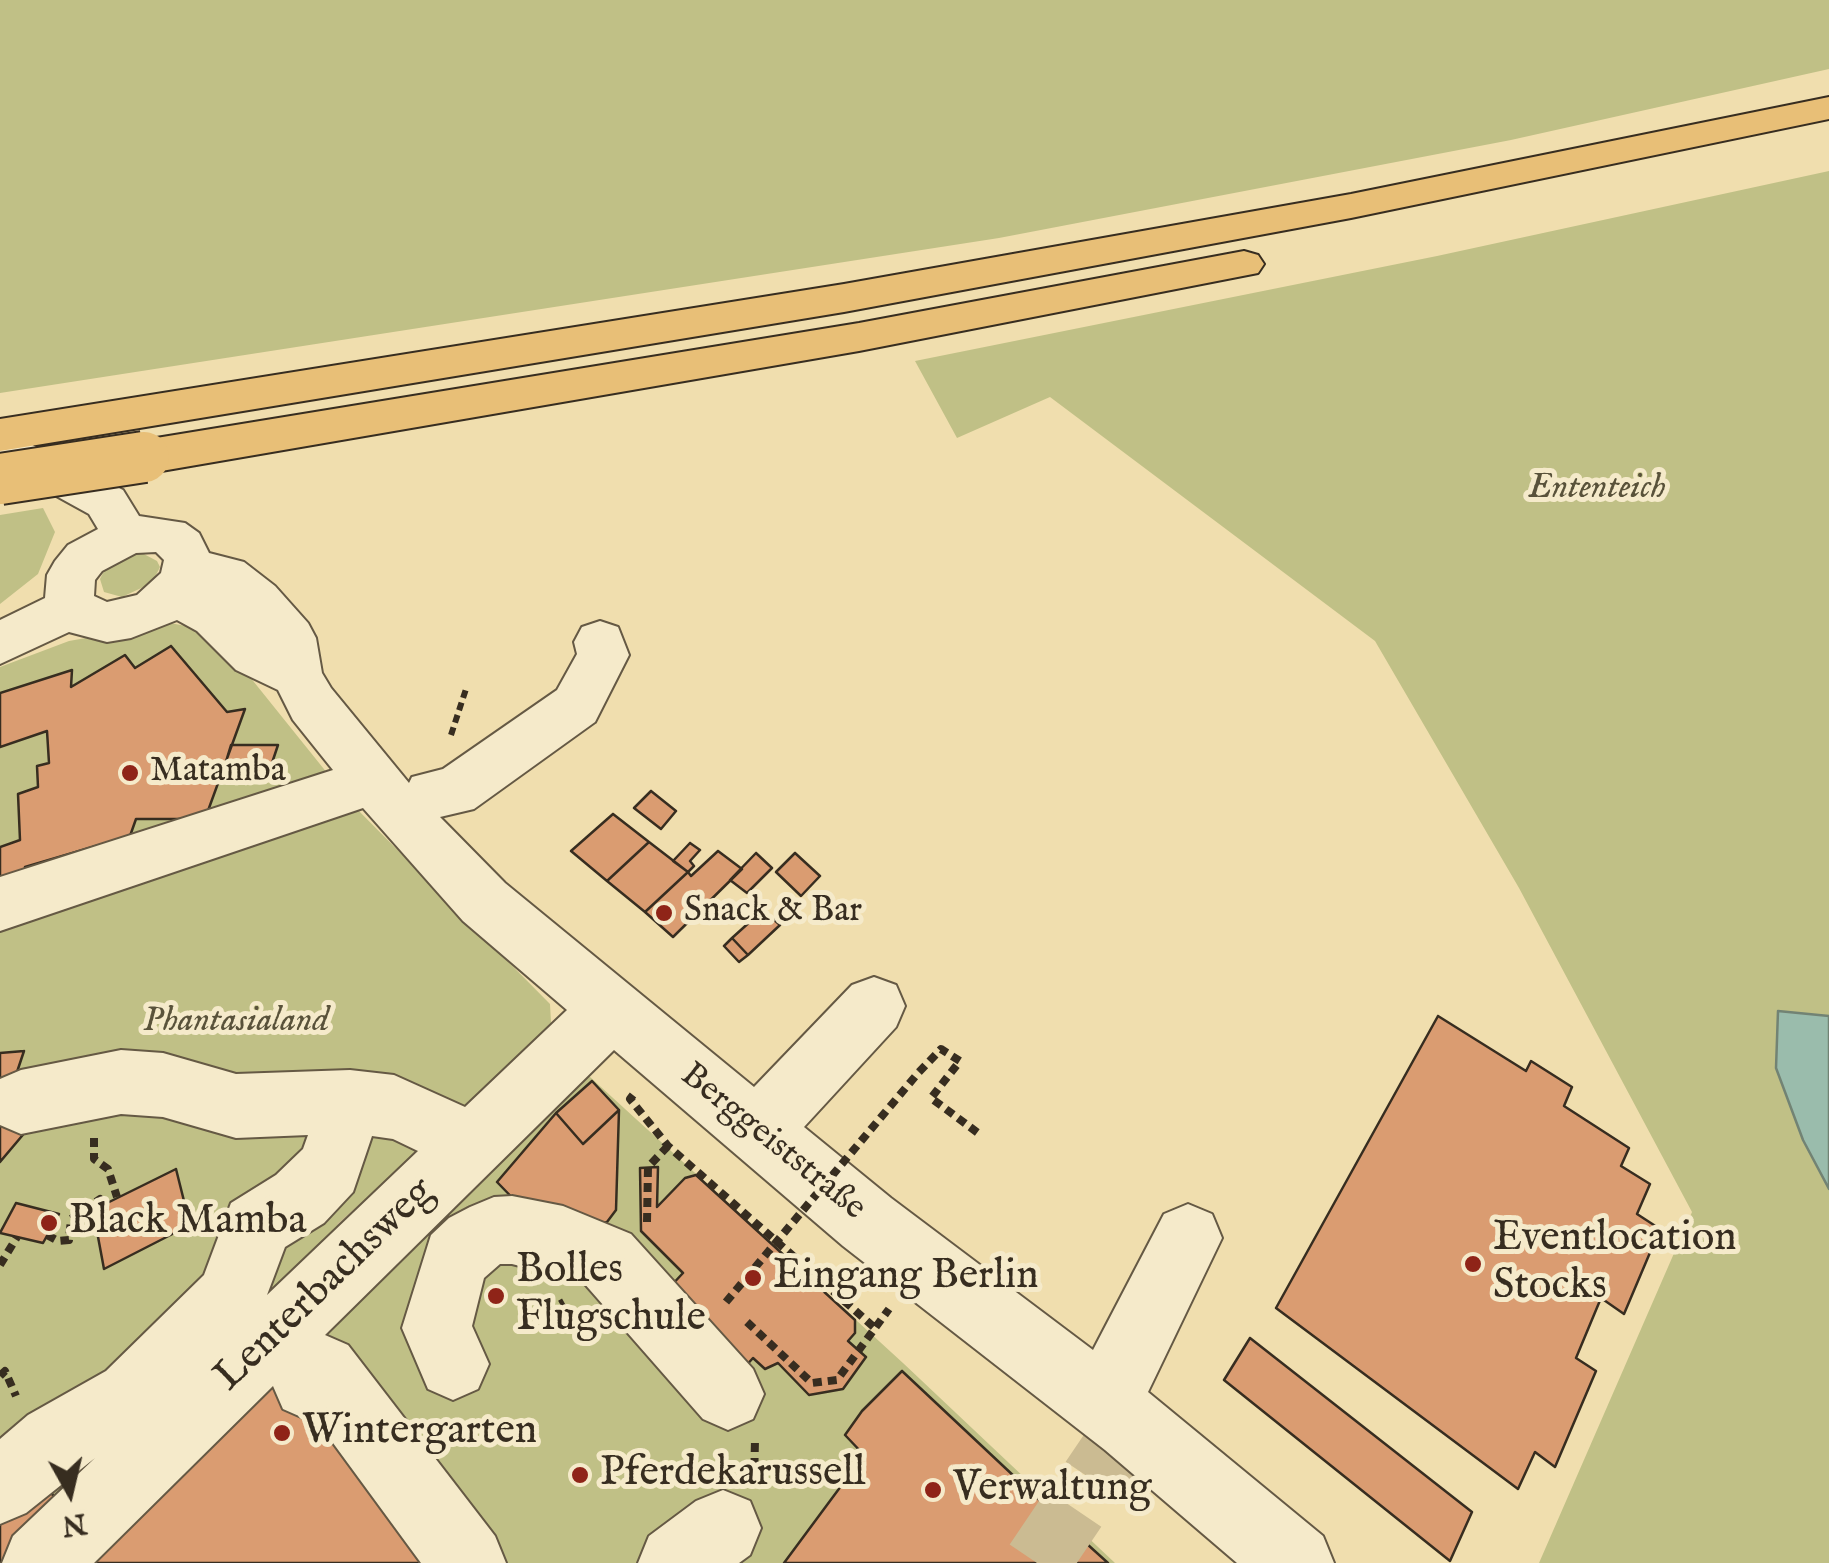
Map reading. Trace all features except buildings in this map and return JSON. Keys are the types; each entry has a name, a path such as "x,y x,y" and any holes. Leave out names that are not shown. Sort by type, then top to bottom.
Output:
{"highway":[{"path":"0,434 881,292 1351,206 1829,108"},
{"path":"0,479 878,334 1829,146"}],"street":[{"path":"0,446 106,502 126,536 84,558 72,575 68,592 72,607 86,618 107,622 155,609 180,580"},
{"name":"Berggeiststraße","path":"126,536 168,536 182,546 180,580 254,655 296,675 312,704 404,797 484,902 867,1222 1104,1404 1296,1563"},
{"path":"0,643 72,607"},
{"path":"0,904 206,835 404,797 454,792 576,706 596,662"},
{"path":"756,1131 874,1006"},
{"name":"Lenterbachsweg","path":"40,1563 612,1009"},
{"path":"21,1102 121,1082 163,1085 236,1106 372,1104 437,1125 466,1151"},
{"path":"0,1487 54,1441 131,1396 229,1300 248,1260 255,1227 300,1199 330,1170 372,1104"},
{"path":"436,1341 454,1259 472,1242 494,1232 536,1233 592,1249 608,1258 728,1394"},
{"path":"1104,1404 1188,1238"},
{"path":"308,1384 323,1370 468,1563"}],"path":[{"path":"404,797 455,730 466,689"},
{"path":"726,1302 942,1048 960,1061 931,1098 978,1132"},
{"path":"94,1126 94,1159 108,1169 117,1198"},
{"path":"658,1235 647,1225 648,1167 668,1146 778,1249 874,1328 837,1380 812,1383 790,1366"},
{"path":"47,1235 58,1241 69,1240 71,1219 100,1199 103,1205"},
{"path":"0,1265 17,1236"},
{"path":"0,1376 5,1371 17,1397 8,1405"},
{"path":"699,1546 754,1484 752,1419 728,1394"}],"green space":[{"path":"0,0 1829,0 1829,69 1511,140 999,238 0,393"},
{"name":"Ententeich","path":"1829,171 1829,1563 1539,1563 1692,1212 1519,888 1375,641 1050,397 957,438 915,361 1437,256"},
{"path":"43,508 55,532 38,574 0,604 0,515"},
{"path":"142,553 160,567 152,583 122,597 104,592 100,579 111,563"},
{"name":"Phantasialand","path":"170,623 213,631 352,804 550,1004 552,1040 17,1563 0,1563 0,667 69,641"},
{"path":"578,1066 903,1363 1115,1563 60,1563"}],"shaded area":[{"path":"1778,1011 1829,1016 1829,1189 1803,1140 1776,1068"}],"tunnel":[{"path":"362,1202 409,1256"},
{"path":"1037,1563 1131,1424"}],"place":[{"name":"Matamba","path":"130,773"},
{"name":"Snack & Bar","path":"664,913"},
{"name":"Black Mamba","path":"49,1223"},
{"name":"Eventlocation Stocks","path":"1473,1264"},
{"name":"Eingang Berlin","path":"753,1278"},
{"name":"Bolles Flugschule","path":"496,1296"},
{"name":"Wintergarten","path":"282,1433"},
{"name":"Pferdekarussell","path":"580,1475"},
{"name":"Verwaltung","path":"933,1490"}]}
